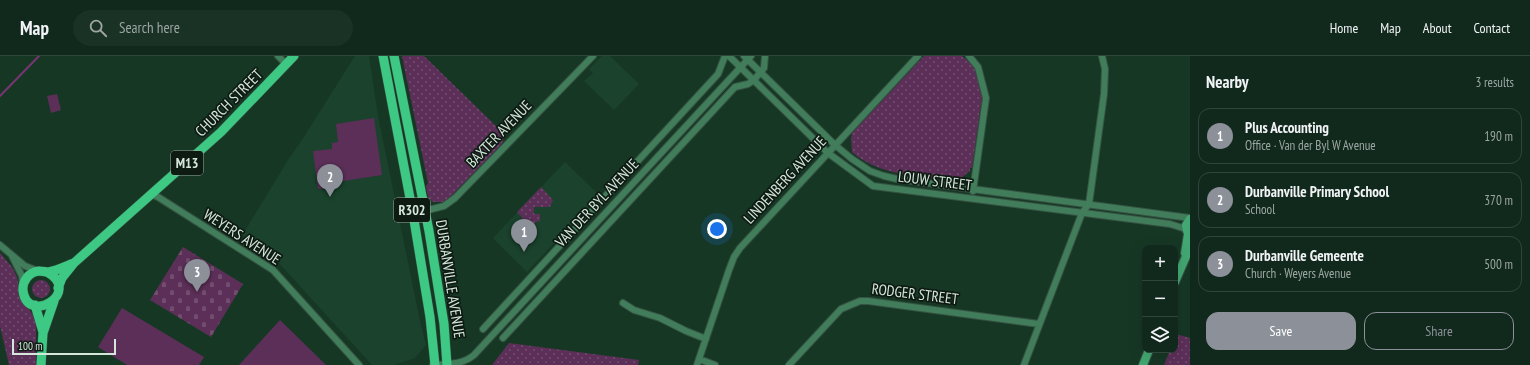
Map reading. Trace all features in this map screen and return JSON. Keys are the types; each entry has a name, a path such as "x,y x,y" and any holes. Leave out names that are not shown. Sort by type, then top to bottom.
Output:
{"main road":[{"name":"CHURCH STREET","path":"58,288 62,278 74,263 221,132 294,56"},
{"name":"DURBANVILLE AVENUE","path":"383,56 413,214 430,316 434,365"},
{"name":"DURBANVILLE AVENUE","path":"394,56 426,211 444,324 448,365"},
{"name":"CHURCH STREET","path":"43,272 74,263"},
{"name":"M13","path":"43,272 29,276 23,285 25,297 29,302 35,305 43,333"},
{"path":"43,272 55,278 58,288"},
{"name":"M13","path":"41,365 43,333 57,295 58,288"},
{"path":"35,305 46,306 54,301"}],"street":[{"path":"278,56 286,64"},
{"name":"BAXTER AVENUE","path":"413,214 444,206 455,198 593,56"},
{"path":"483,329 718,74 725,56"},
{"name":"LOUW STREET","path":"729,56 828,153 873,186 1170,224 1188,232"},
{"name":"VAN DER BYL AVENUE","path":"503,338 734,87 748,84 754,80 764,68 765,56"},
{"name":"LINDENBERG AVENUE","path":"698,362 734,257 740,248 918,56"},
{"path":"969,56 978,67 986,98 972,199"},
{"path":"1024,365 1082,213 1089,204 1104,94 1106,69 1102,56"},
{"name":"LOUW STREET","path":"747,57 760,73 835,145 858,164 877,174 897,179 1190,218"},
{"name":"VAN DER BYL AVENUE","path":"434,365 448,365 469,360 740,68 747,57"},
{"name":"WEYERS AVENUE","path":"151,194 273,270 358,365"},
{"path":"1184,258 1188,232 1187,222 1190,218"},
{"path":"0,245 29,268 43,272"},
{"path":"1175,281 1190,247"},
{"path":"11,255 22,276 23,285"},
{"path":"520,288 530,294"},
{"name":"RODGER STREET","path":"789,365 841,309 860,301 1039,324"},
{"path":"623,303 638,311 660,318 706,339"},
{"path":"1143,365 1148,353"},
{"path":"698,362 715,365"}],"shaded area":[{"path":"355,56 369,56 378,116 426,345 415,358 394,365 372,365 277,261 245,241 243,234 288,160"},
{"path":"602,56 610,56 639,84 614,110 584,81 593,73 589,69"},
{"path":"565,162 599,195 527,272 493,238"}],"green space":[{"path":"402,56 424,56 502,132 503,140 500,146 447,200 443,202 433,202 428,197 426,187 428,183"},
{"path":"924,56 962,56 974,66 982,97 972,168 970,168 970,171 957,181 888,171 863,160 852,152 851,134"},
{"path":"57,94 61,110 51,113 47,96"},
{"path":"374,118 382,175 337,182 338,187 318,189 313,151 332,149 332,143 338,142 336,124"},
{"path":"541,187 553,200 550,207 534,207 534,214 540,214 540,221 535,222 535,231 517,212"},
{"path":"183,247 243,284 211,337 150,300"},
{"path":"0,253 12,267 17,277 20,293 25,304 33,315 36,324 36,365 9,365 0,326"},
{"path":"37,280 45,280 50,285 48,296 45,298 37,298 32,293 32,285"},
{"path":"122,308 204,357 199,365 127,365 98,347"},
{"path":"280,320 326,365 239,365"},
{"path":"1178,335 1190,338 1190,365 1164,365 1169,353 1178,353"},
{"path":"509,343 639,360 638,365 492,365"}],"waterway":[{"path":"0,96 39,56"}],"place":[{"name":"Durbanville Primary School","path":"330,197"},
{"name":"Plus Accounting","path":"524,252"},
{"name":"Durbanville Gemeente","path":"197,292"}]}
